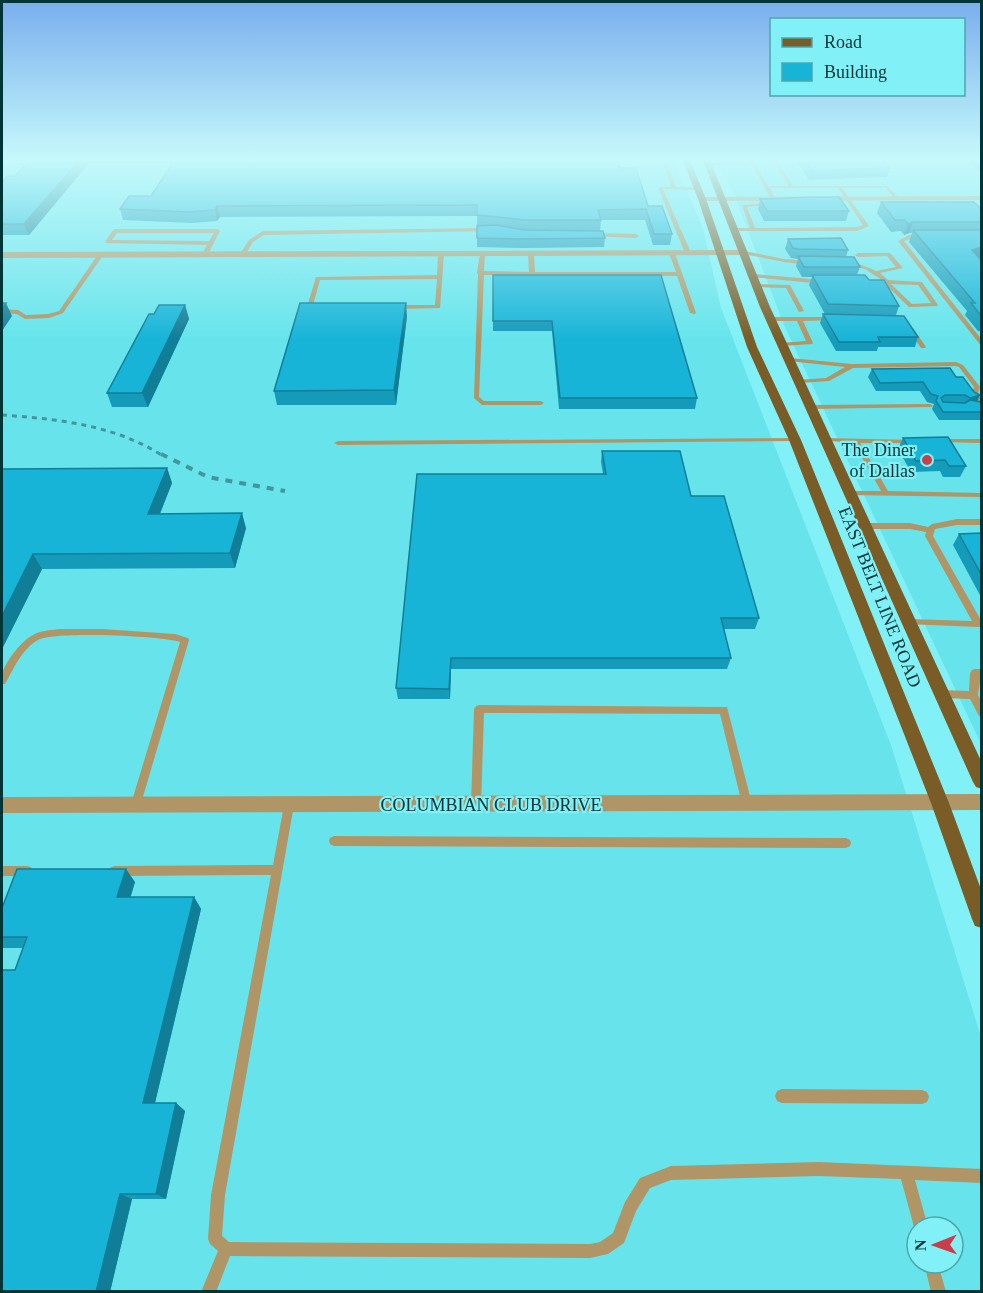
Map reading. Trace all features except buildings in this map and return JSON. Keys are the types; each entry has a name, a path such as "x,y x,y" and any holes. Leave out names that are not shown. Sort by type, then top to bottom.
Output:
{"main road":[{"name":"EAST BELT LINE ROAD","path":"708,218 752,348 809,440 848,493 981,782"},
{"name":"EAST BELT LINE ROAD","path":"731,218 771,320 810,407 809,440 981,919"}],"street":[{"path":"2,255 746,253"},
{"name":"COLUMBIAN CLUB DRIVE","path":"2,806 981,802"}],"lane":[{"path":"673,218 688,253"},
{"path":"749,218 753,230"},
{"path":"736,230 862,228 866,222 863,218"},
{"path":"243,254 251,241 263,233 495,230"},
{"path":"205,254 211,243 217,231 116,231 108,242 211,243"},
{"path":"591,235 636,236"},
{"path":"929,237 909,237 901,241 981,345"},
{"path":"672,253 693,313"},
{"path":"746,253 771,256 783,261 814,263"},
{"path":"392,307 438,307 441,254"},
{"path":"482,254 476,397 482,403 541,403"},
{"path":"531,254 532,273"},
{"path":"858,255 888,254 900,268 877,272"},
{"path":"2,311 18,312 25,317 49,316 60,312 101,255"},
{"path":"783,261 788,276 788,286 801,311"},
{"path":"836,264 866,266 877,272 888,282 911,306 935,305 920,283 888,282 865,282"},
{"path":"480,273 679,274"},
{"path":"756,281 788,276 794,281 830,282"},
{"path":"322,307 310,307 318,278 440,277"},
{"path":"756,281 788,286"},
{"path":"782,344 810,343 799,319"},
{"path":"771,320 845,319"},
{"path":"906,322 923,347"},
{"path":"790,360 852,366 956,364 962,366 977,387 975,393 981,405 970,407"},
{"path":"799,381 826,380 852,366"},
{"path":"810,407 930,406"},
{"path":"856,441 886,494"},
{"path":"338,443 924,441"},
{"path":"936,441 981,441"},
{"path":"848,493 981,495"},
{"path":"909,622 978,624 928,536 932,527 957,522 981,522"},
{"path":"864,526 910,526 931,530"},
{"path":"2,681 18,652 37,636 57,633 176,637 185,640 136,804"},
{"path":"981,673 975,673 973,695 981,713"},
{"path":"941,694 973,695"},
{"path":"476,805 479,709 724,710 747,804"},
{"path":"289,805 218,1195 215,1239 226,1249 590,1251 603,1249 619,1238 630,1207 645,1183 671,1173 819,1169 981,1176"},
{"path":"334,841 846,843"},
{"path":"105,871 278,870"},
{"path":"2,871 36,871"},
{"path":"782,1096 922,1097"},
{"path":"906,1174 918,1215"},
{"path":"208,1292 226,1249"},
{"path":"934,1275 939,1292"}],"shaded area":[{"path":"2,218 699,218 721,308 891,745 981,1037 981,1291 2,1292"},
{"path":"743,218 981,218 981,744 784,325"}],"railway":[{"path":"2,415 86,425 106,430 163,456"},
{"path":"161,454 208,477 285,491"}],"place":[{"name":"The Diner of Dallas","path":"927,460"}]}
